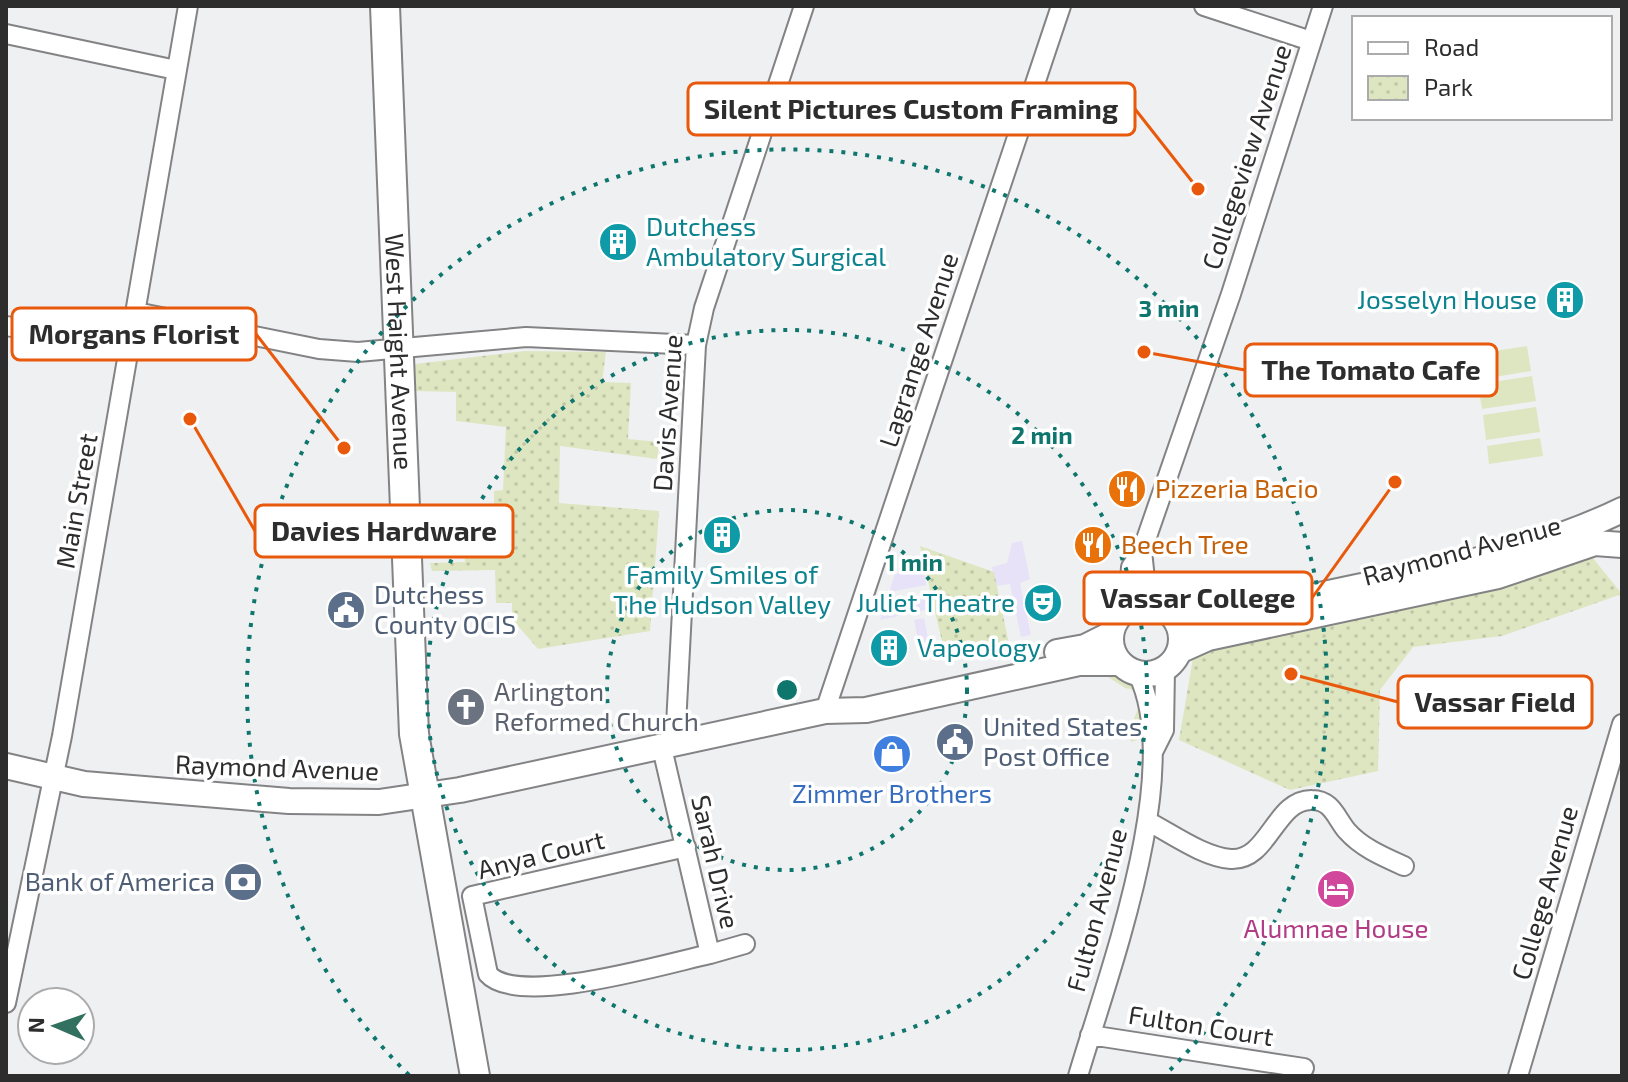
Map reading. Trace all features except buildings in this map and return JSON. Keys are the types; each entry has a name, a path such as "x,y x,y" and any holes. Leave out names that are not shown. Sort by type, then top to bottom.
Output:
{"highway":[{"name":"West Haight Avenue","path":"385,6 412,706 423,796 475,1076"}],"main road":[{"name":"Raymond Avenue","path":"1178,625 1204,625 1254,609 1542,543 1622,510"},
{"name":"Raymond Avenue","path":"1172,660 1208,638 1498,576 1595,543 1622,545"},
{"path":"1154,605 1168,612 1178,625 1172,660 1129,668 1114,654 1111,634 1114,625 1128,609 1154,605"},
{"name":"Raymond Avenue","path":"825,711 849,699 1085,647 1111,634"},
{"name":"Raymond Avenue","path":"6,766 54,779 323,803 423,796 825,711 869,710 1079,663 1129,668"}],"street":[{"name":"Main Street","path":"6,1003 54,779 188,6"},
{"name":"Davis Avenue","path":"668,746 696,345 704,308 804,6"},
{"name":"Lagrange Avenue","path":"825,711 1061,6"},
{"path":"1204,6 1311,41"},
{"name":"Collegeview Avenue","path":"1128,609 1131,567 1142,551 1226,308 1323,6"},
{"path":"6,34 176,70"},
{"path":"136,312 319,349 358,352 526,337 696,345"},
{"path":"6,326 130,346"},
{"name":"Collegeview Avenue","path":"1142,551 1145,579 1154,605"},
{"name":"Fulton Avenue","path":"1152,755 1164,730 1172,660"},
{"name":"Fulton Avenue","path":"1078,1076 1133,890 1147,821 1152,755 1150,699 1129,668"},
{"name":"College Avenue","path":"1518,1076 1622,724"},
{"name":"Sarah Drive","path":"668,746 710,954 745,944"},
{"path":"1147,821 1214,855 1237,859 1254,851 1294,806 1310,799 1329,806 1348,832 1366,847 1404,866"},
{"name":"Anya Court","path":"686,847 472,896 488,974 501,982 541,988 710,954"},
{"name":"Fulton Court","path":"1090,1035 1304,1068"}],"shaded area":[{"path":"1022,541 1030,579 1020,583 1031,635 1021,637 1010,584 995,586 992,567 1007,563 1012,543"},
{"path":"923,567 926,585 889,592 895,574"},
{"path":"928,595 931,609 880,620 885,605"},
{"path":"924,618 932,657 922,659 914,620"}],"green space":[{"path":"1527,346 1531,371 1477,380 1473,354"},
{"path":"525,351 606,352 602,382 631,383 628,439 660,442 657,459 560,446 559,503 659,511 650,631 538,649 512,619 512,603 496,603 495,570 432,571 430,563 465,562 463,530 494,523 494,491 503,490 506,427 456,421 456,392 414,391 415,364"},
{"path":"1532,376 1536,401 1482,409 1478,384"},
{"path":"1536,407 1540,432 1486,440 1483,415"},
{"path":"1540,438 1543,456 1489,464 1487,446"},
{"path":"920,546 994,572 1009,644 946,659"},
{"path":"1588,552 1622,594 1502,636 1413,647 1380,690 1378,771 1290,790 1179,740 1193,658 1227,636"},
{"path":"1126,667 1143,692 1125,688 1105,675"},
{"path":"1142,699 1143,738 1131,742 1131,726"}],"place":[{"name":"Silent Pictures Custom Framing","path":"1198,189"},
{"name":"Dutchess Ambulatory Surgical","path":"618,242"},
{"name":"Josselyn House","path":"1565,300"},
{"name":"The Tomato Cafe","path":"1144,352"},
{"name":"Davies Hardware","path":"190,419"},
{"name":"Morgans Florist","path":"344,448"},
{"name":"Vassar College","path":"1395,482"},
{"name":"Pizzeria Bacio","path":"1127,489"},
{"name":"Family Smiles of The Hudson Valley","path":"722,535"},
{"name":"Beech Tree","path":"1093,545"},
{"name":"Juliet Theatre","path":"1043,603"},
{"name":"Dutchess County OCIS","path":"346,610"},
{"name":"Vapeology","path":"889,648"},
{"name":"Vassar Field","path":"1291,674"},
{"name":"Arlington Reformed Church","path":"466,707"},
{"name":"United States Post Office","path":"955,742"},
{"name":"Zimmer Brothers","path":"892,754"},
{"name":"Bank of America","path":"243,882"},
{"name":"Alumnae House","path":"1336,889"}]}
